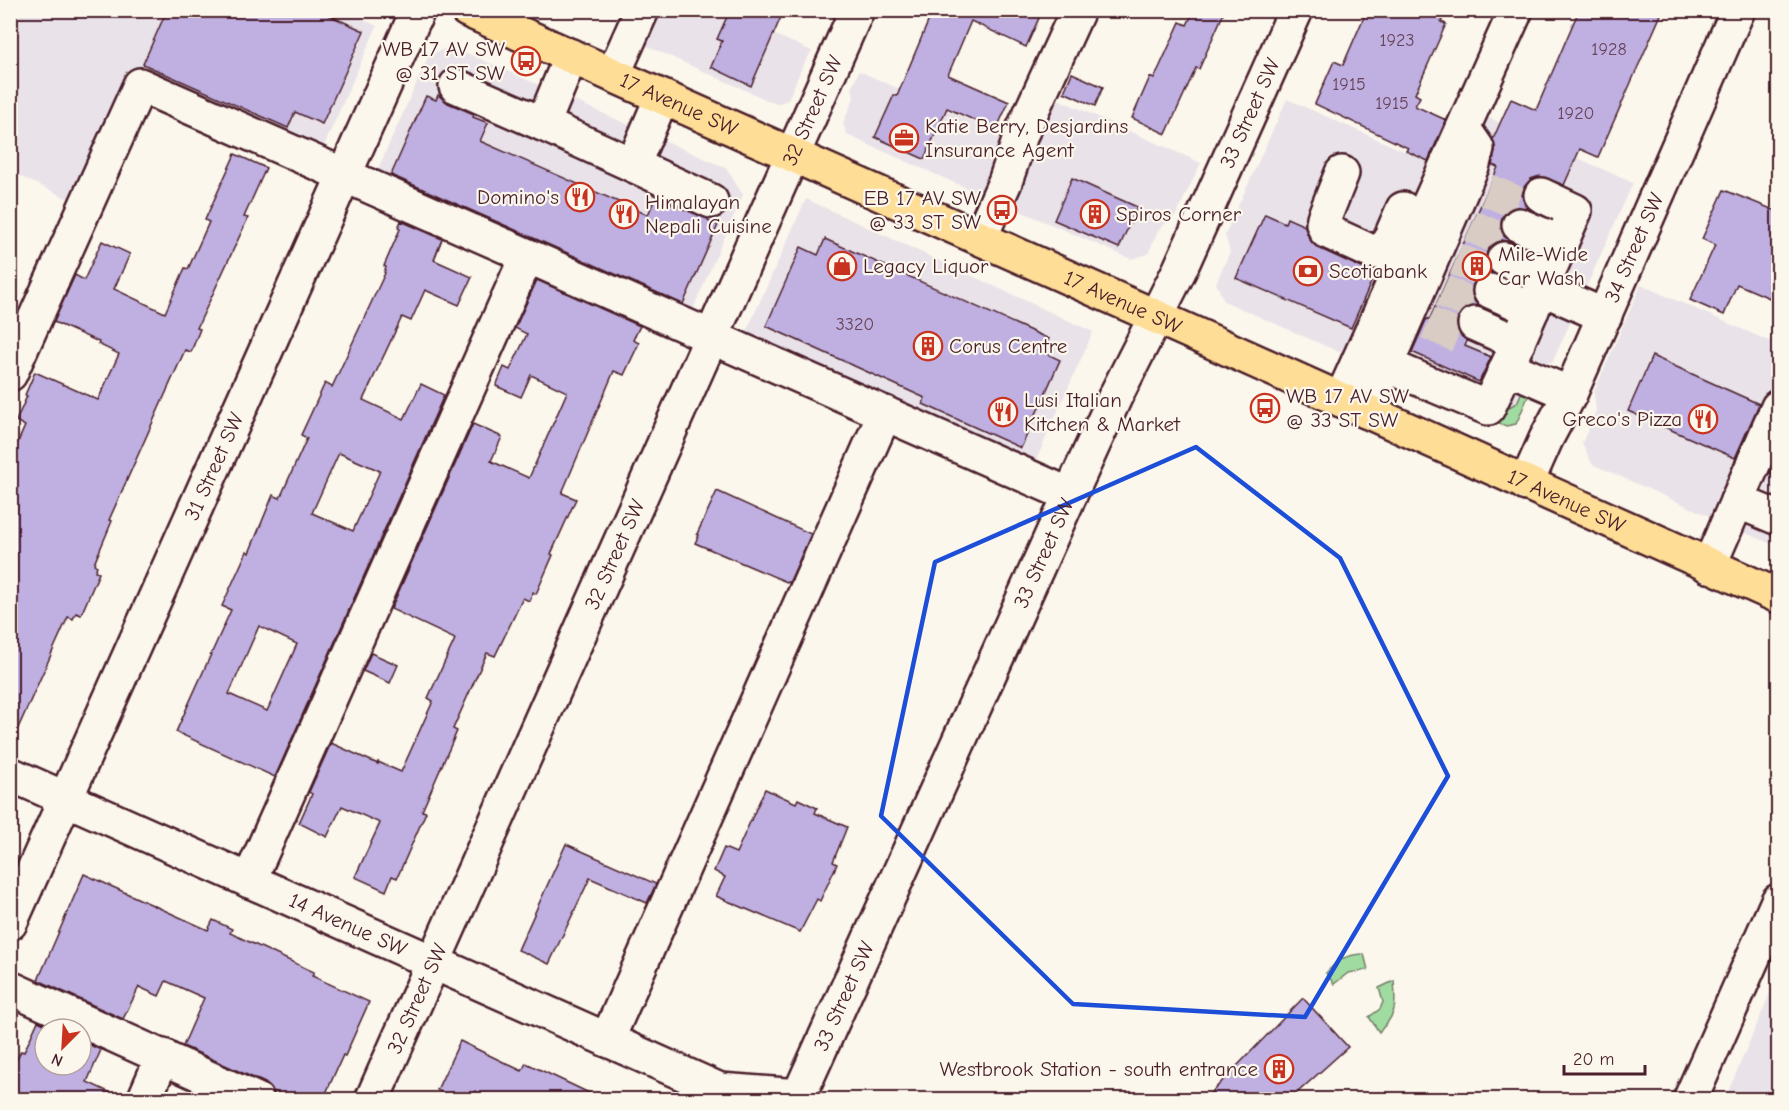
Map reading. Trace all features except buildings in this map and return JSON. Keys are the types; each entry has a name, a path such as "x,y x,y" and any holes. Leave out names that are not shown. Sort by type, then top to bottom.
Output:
{"main road":[{"name":"17 Avenue SW","path":"467,10 1156,316 1779,597"}],"street":[{"name":"31 Street SW","path":"10,923 418,10"},
{"path":"613,75 642,10"},
{"name":"32 Street SW","path":"372,1100 856,10"},
{"path":"980,238 1020,178 1022,132 1078,10"},
{"name":"33 Street SW","path":"798,1097 1070,495 1115,397 1180,269 1296,10"},
{"path":"1354,406 1464,129 1516,10"},
{"name":"34 Street SW","path":"1526,484 1605,316 1738,10"},
{"path":"543,124 571,56"},
{"path":"10,375 140,85 1070,495"},
{"path":"456,86 711,201"},
{"path":"633,165 662,97"},
{"path":"1354,406 1386,365 1450,244 1477,148 1464,129"},
{"path":"1342,173 1324,218 1326,231 1372,252 1379,252 1386,248 1407,202"},
{"path":"249,880 527,256"},
{"path":"1502,267 1539,293 1605,316"},
{"path":"1502,267 1539,293"},
{"path":"1502,267 1539,293"},
{"path":"1502,267 1539,293 1570,394"},
{"path":"1386,365 1488,408 1539,293"},
{"path":"1709,566 1779,407"},
{"path":"607,1040 885,413"},
{"path":"1737,501 1779,518"},
{"name":"14 Avenue SW","path":"10,774 607,1040 724,1095 798,1097"},
{"path":"1690,1100 1779,901"},
{"path":"10,988 257,1100"},
{"path":"144,1100 163,1056"}],"highlighted area":[{"path":"1196,447 1340,558 1448,776 1305,1017 1073,1004 881,816 935,562"}],"shaded area":[{"path":"343,10 377,26 315,166 142,89 88,208 11,172 11,11"},
{"path":"652,11 721,11 812,51 802,67 788,100 776,104 638,42"},
{"path":"451,46 726,168 743,195 689,318 374,178 429,55"},
{"path":"859,71 1007,137 982,195 847,135 843,123 854,98 852,87"},
{"path":"1053,97 1201,163 1176,215 1158,230 1148,254 1131,259 1004,204"},
{"path":"1287,99 1435,165 1350,357 1224,301 1216,283 1230,252 1225,235"},
{"path":"1485,116 1633,183 1553,361 1542,365 1517,403 1487,418 1371,367"},
{"name":"Corus Centre","path":"806,199 1093,332 1033,467 744,337"},
{"path":"1641,285 1778,345 1778,381 1716,519 1592,464 1582,443 1596,411 1594,392"},
{"path":"1778,437 1778,547 1737,529"},
{"path":"1778,975 1778,1099 1725,1099"}],"green space":[{"path":"1523,389 1530,392 1516,424 1506,426 1487,418 1517,403"},
{"path":"1364,954 1368,970 1348,973 1334,984 1326,973 1342,959 1351,955"},
{"path":"1394,981 1394,1009 1389,1020 1379,1032 1369,1017 1380,1009 1383,1002 1379,988"}],"tunnel":[{"path":"1487,190 1534,210"},
{"path":"1471,226 1511,244"},
{"path":"1456,259 1497,276"},
{"path":"1442,291 1482,309"},
{"path":"1428,323 1468,341"}],"place":[{"name":"WB 17 AV SW @ 31 ST SW","path":"526,61"},
{"name":"Katie Berry, Desjardins Insurance Agent","path":"904,138"},
{"name":"Domino's","path":"580,197"},
{"name":"EB 17 AV SW @ 33 ST SW","path":"1002,210"},
{"name":"Himalayan Nepali Cuisine","path":"624,214"},
{"name":"Spiros Corner","path":"1095,214"},
{"name":"Legacy Liquor","path":"842,266"},
{"name":"Mile-Wide Car Wash","path":"1477,266"},
{"name":"Scotiabank","path":"1308,271"},
{"name":"Corus Centre","path":"928,346"},
{"name":"WB 17 AV SW @ 33 ST SW","path":"1265,408"},
{"name":"Lusi Italian Kitchen & Market","path":"1003,412"},
{"name":"Greco's Pizza","path":"1703,419"},
{"name":"Westbrook Station - south entrance","path":"1279,1069"}]}
